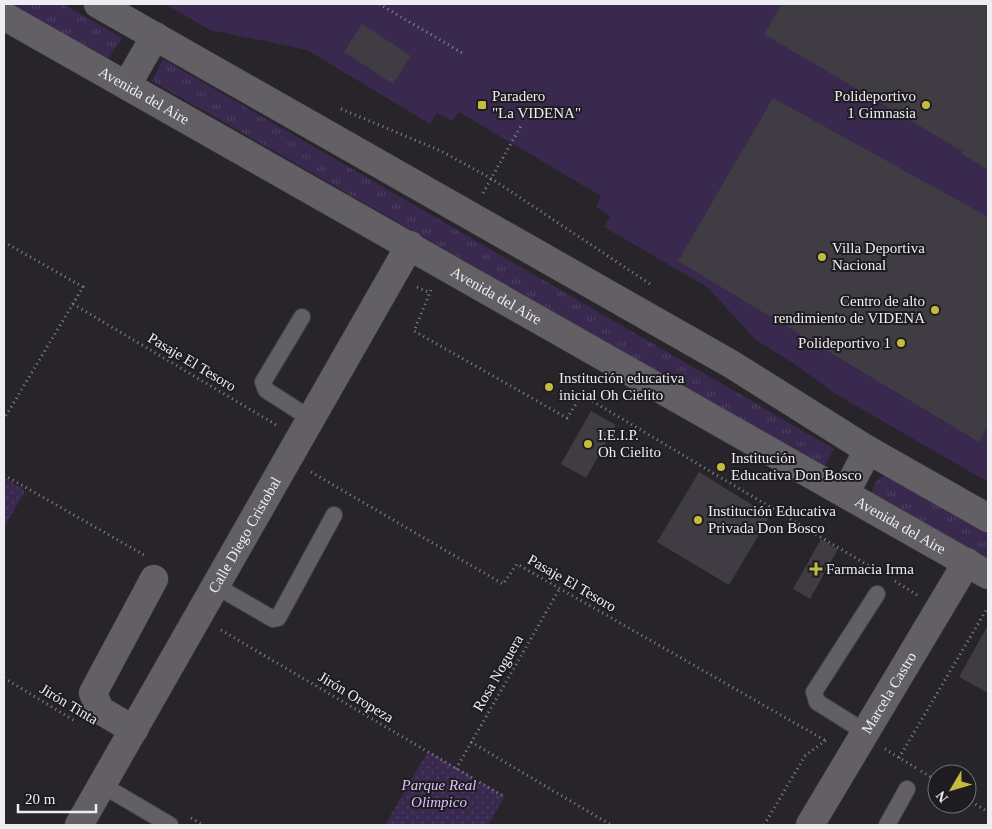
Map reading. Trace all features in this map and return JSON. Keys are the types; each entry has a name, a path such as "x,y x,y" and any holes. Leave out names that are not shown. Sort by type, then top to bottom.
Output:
{"main road":[{"path":"98,4 731,364 868,450 988,518"},
{"name":"Avenida del Aire","path":"4,16 978,568"},
{"path":"127,84 155,36"},
{"name":"Calle Diego Cristobal","path":"79,825 410,245"},
{"path":"846,492 868,450"},
{"name":"Marcela Castro","path":"810,825 948,590 978,568"},
{"path":"134,730 100,710 93,693 152,569"}],"lane":[{"path":"300,439 266,390 263,382 302,317"},
{"path":"216,586 272,619 278,618 334,515"},
{"path":"860,742 817,702 814,692 877,594"},
{"path":"102,785 170,825"},
{"path":"887,825 907,789"}],"path":[{"path":"379,4 464,54"},
{"path":"468,216 492,179 522,124"},
{"path":"4,242 83,286 4,419"},
{"path":"441,262 414,331 567,418 582,395 886,576"},
{"name":"Pasaje El Tesoro","path":"72,304 300,439 503,584 517,564 860,742 899,758 927,775"},
{"path":"4,475 152,569"},
{"path":"894,581 919,596 948,590"},
{"name":"Rosa Noguera","path":"456,769 560,588"},
{"path":"899,758 988,607"},
{"name":"Jirón Oropeza","path":"199,616 503,796"},
{"name":"Jirón Tinta","path":"4,678 80,724"},
{"path":"471,742 612,825"},
{"path":"977,805 988,812"}],"green space":[{"path":"9,4 63,4 122,38 108,59"},
{"name":"Villa Deportiva Nacional","path":"165,4 988,4 988,482 834,393 793,363 756,340 707,287 604,227 610,216 596,207 601,196 459,112 452,121 437,113 430,124 307,50 210,30"},
{"path":"163,59 834,449 824,467 152,81"},
{"path":"889,475 988,533 988,564 877,500 872,491 875,484 880,478"},
{"path":"4,477 25,491 4,528"},
{"name":"Parque Real Olimpico","path":"428,751 505,796 488,825 385,825"}],"building":[{"name":"Polideportivo 1 Gimnasia","path":"782,4 988,4 988,170 961,153 962,151 764,34"},
{"path":"362,24 411,56 393,84 344,52"},
{"name":"Polideportivo 1","path":"773,98 988,217 988,425 979,442 678,261"},
{"name":"I.E.I.P. Oh Cielito","path":"591,411 616,425 586,478 561,464"},
{"path":"699,472 770,516 729,585 657,542"},
{"name":"Farmacia Irma","path":"821,539 838,549 810,599 793,589"},
{"path":"988,625 988,693 959,677"}],"place":[{"name":"Paradero \"La VIDENA\"","path":"482,105"},
{"name":"Polideportivo 1 Gimnasia","path":"926,105"},
{"name":"Villa Deportiva Nacional","path":"822,257"},
{"name":"Centro de alto rendimiento de VIDENA","path":"935,310"},
{"name":"Polideportivo 1","path":"901,343"},
{"name":"Institución educativa inicial Oh Cielito","path":"549,387"},
{"name":"I.E.I.P. Oh Cielito","path":"588,444"},
{"name":"Institución Educativa Don Bosco","path":"721,467"},
{"name":"Institución Educativa Privada Don Bosco","path":"698,520"},
{"name":"Farmacia Irma","path":"816,569"}]}
